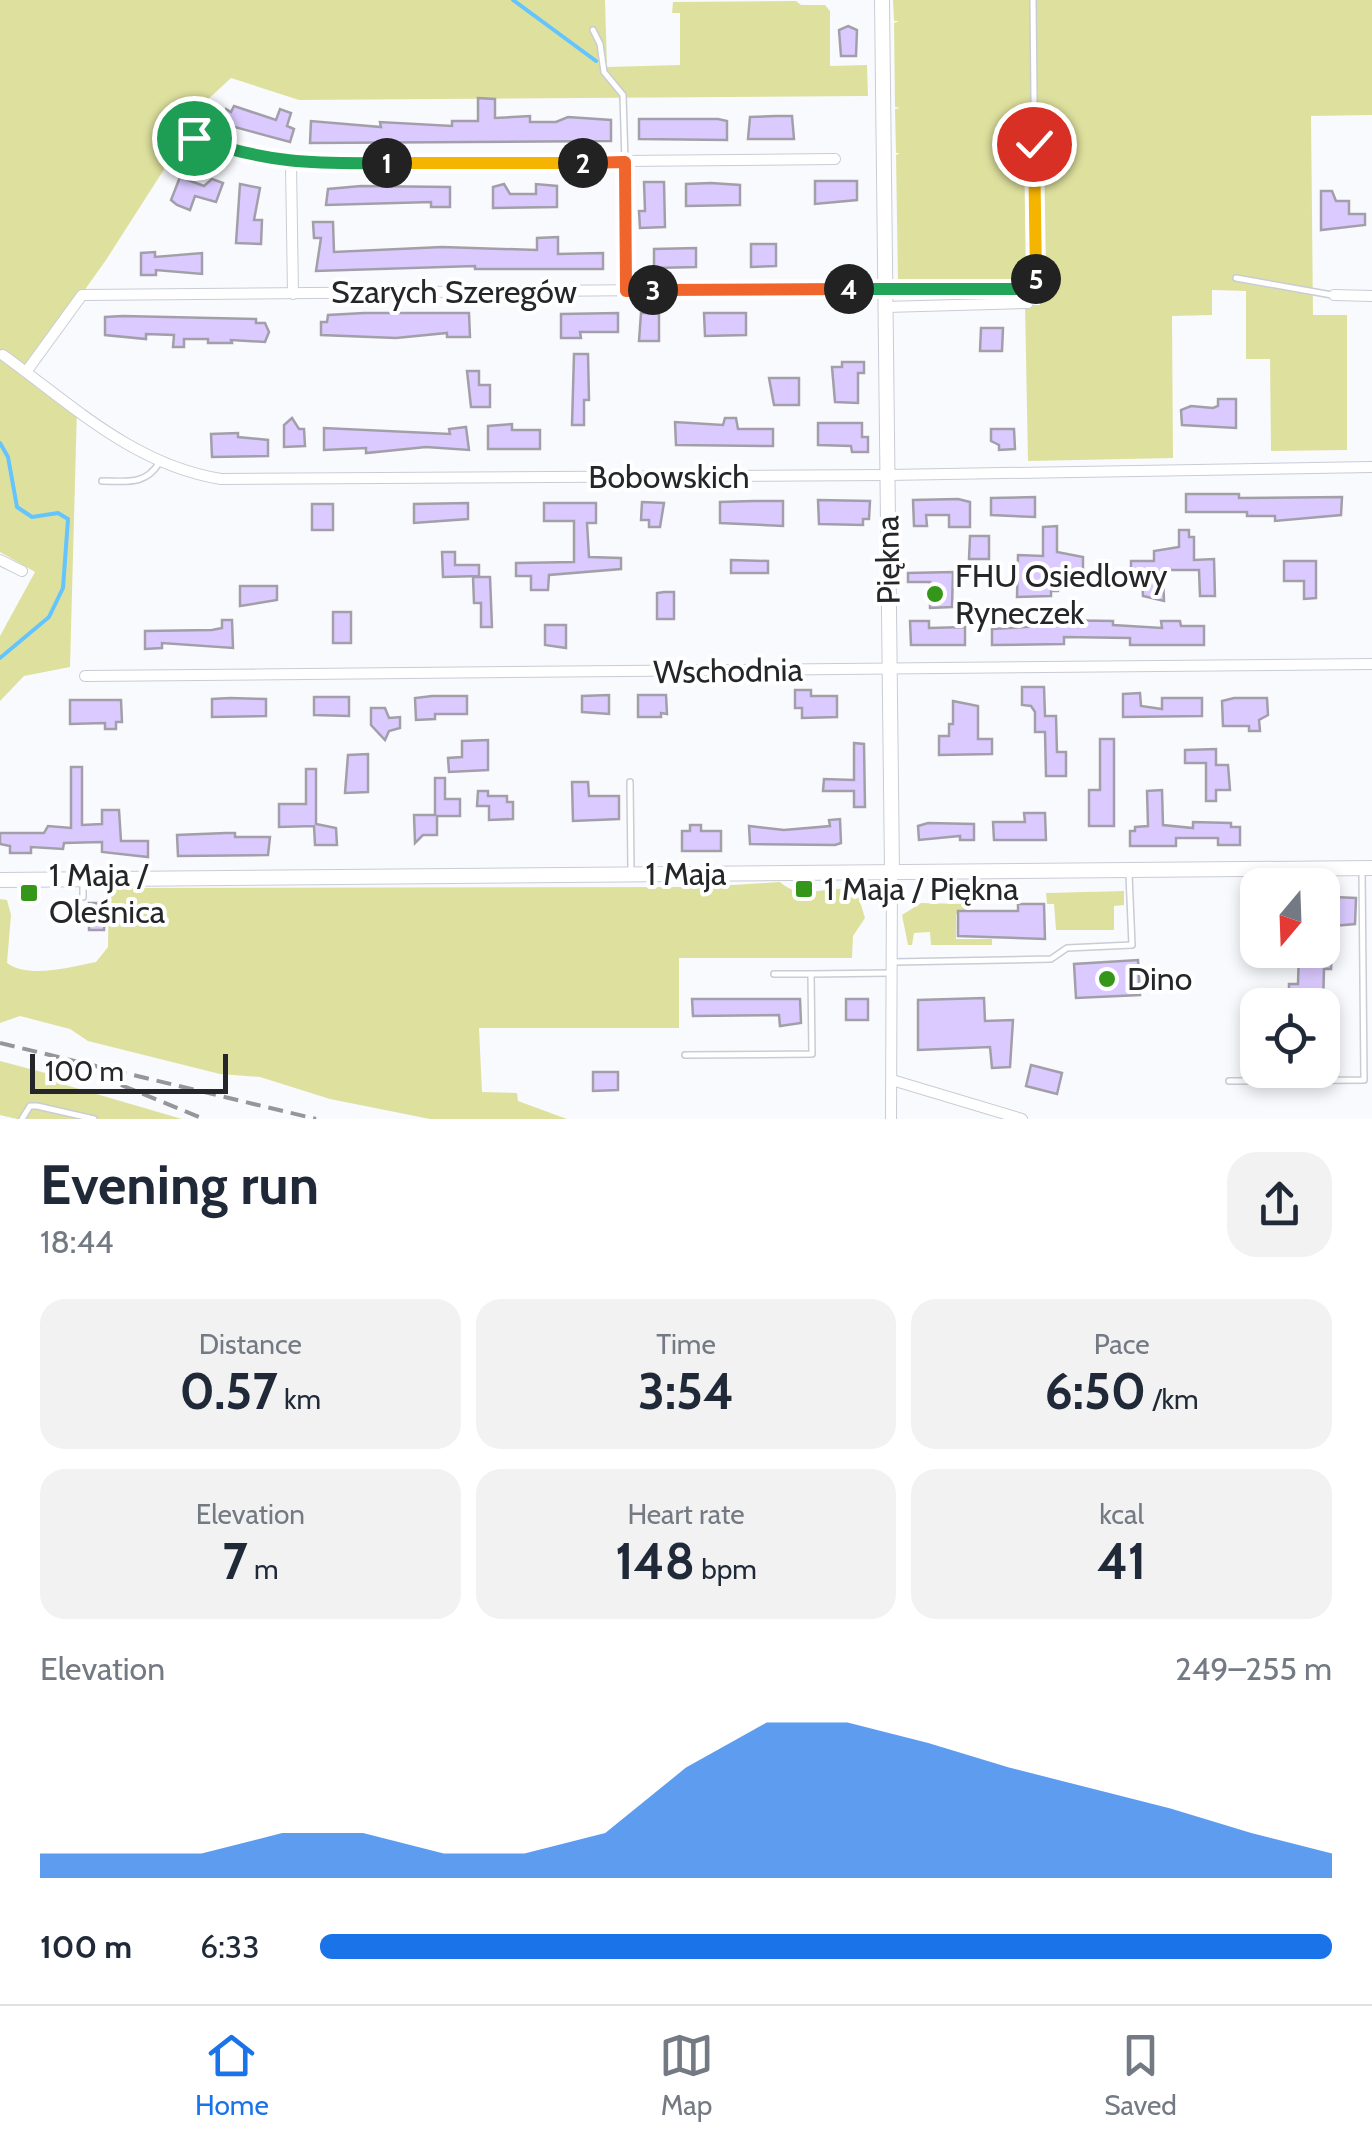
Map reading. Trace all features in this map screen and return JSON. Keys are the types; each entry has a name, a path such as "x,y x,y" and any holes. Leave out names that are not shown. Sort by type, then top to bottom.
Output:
{"street":[{"name":"Piękna","path":"882,0 892,1119"},
{"path":"190,137 244,155 292,164 835,160"},
{"path":"625,162 626,291"},
{"path":"292,164 293,294"},
{"name":"Szarych Szeregów","path":"26,372 82,296 886,288"},
{"path":"1334,295 1372,296"},
{"path":"886,307 1028,303"},
{"name":"Bobowskich","path":"2,355 123,444 159,463 221,479 1372,467"},
{"path":"0,560 22,571"},
{"name":"Wschodnia","path":"85,676 1372,664"},
{"name":"1 Maja","path":"0,880 1367,868"},
{"path":"892,1080 1022,1119"}],"lane":[{"path":"886,288 1036,289 1033,0"},
{"path":"592,30 600,44 604,72 623,95 625,162"},
{"path":"1236,278 1334,295"},
{"path":"102,480 138,481 149,476 159,463"},
{"path":"630,782 631,874"},
{"path":"1229,1081 1364,1080 1363,933 1367,868"},
{"path":"774,974 1051,959 1068,948 1132,944 1129,870"},
{"path":"83,878 83,897"},
{"path":"1363,933 1372,933"},
{"path":"685,1055 812,1054 811,974"},
{"path":"1364,1042 1372,1042"},
{"path":"22,1119 30,1106 37,1106 94,1119"}],"green space":[{"path":"0,0 605,0 607,67 680,65 680,13 672,13 673,2 796,1 801,5 825,5 830,11 830,66 867,65 868,96 299,100 231,78 189,117 179,146 106,260 27,371 77,408 70,667 24,676 0,701 0,636 35,572 0,552"},
{"path":"893,0 1372,0 1372,115 1311,116 1313,315 1347,315 1347,450 1271,451 1270,359 1246,359 1246,291 1212,290 1212,315 1172,316 1173,458 1028,461 1025,305 1040,305 1041,292 902,294 898,284 896,155 900,153 896,153 895,109 900,108 895,107 894,23 899,21 894,21"},
{"path":"780,882 798,891 857,892 865,918 853,936 852,958 679,958 679,1028 479,1028 482,1092 517,1093 518,1101 567,1119 430,1119 330,1099 260,1077 220,1074 88,1041 70,1029 20,1016 0,1023 0,899 7,900 11,915 7,963 38,971 96,962 108,947 109,888 700,887"},
{"path":"1124,891 1124,905 1114,906 1114,930 1056,930 1054,904 1047,904 1046,893"},
{"path":"921,903 966,904 966,912 956,914 956,939 992,939 992,945 931,945 930,932 914,933 912,945 908,945 902,915"},
{"path":"0,1061 53,1075 52,1081 182,1119 17,1119 0,1115"}],"building":[{"path":"848,26 857,30 856,56 841,56 839,30"},
{"path":"478,98 495,99 495,118 530,116 530,122 556,122 568,117 611,120 611,141 310,143 311,121 381,127 380,122 452,126 452,121 478,121"},
{"path":"234,106 276,120 280,109 291,113 287,126 294,129 290,142 227,125 222,120 226,109 231,112"},
{"path":"792,116 794,139 748,139 750,117"},
{"path":"639,119 727,121 727,140 639,139"},
{"path":"180,177 204,186 212,179 223,183 216,202 195,196 190,210 177,205 171,200"},
{"path":"815,181 857,181 857,200 815,204"},
{"path":"644,182 664,182 665,227 640,228 639,211 645,211"},
{"path":"240,184 260,188 254,220 262,220 261,244 236,243"},
{"path":"504,184 510,194 536,194 536,184 557,186 557,207 493,208 493,187"},
{"path":"686,184 740,185 740,205 686,206"},
{"path":"450,187 450,207 431,207 431,202 326,205 328,189"},
{"path":"1321,191 1332,191 1336,201 1349,201 1349,214 1365,214 1365,225 1321,230"},
{"path":"313,222 333,222 334,252 442,247 537,250 537,238 558,237 558,254 603,253 603,269 475,266 316,271 321,238 314,238"},
{"path":"751,244 776,244 776,266 751,267"},
{"path":"696,248 696,267 654,268 654,249"},
{"path":"155,252 155,257 202,253 202,274 156,270 156,275 141,275 141,253"},
{"path":"469,313 470,337 447,337 447,333 396,338 321,335 321,322 327,322 328,315"},
{"path":"618,313 618,332 580,332 581,338 561,338 561,314"},
{"path":"641,313 659,313 659,341 639,341"},
{"path":"704,313 746,313 746,335 705,336"},
{"path":"105,317 256,319 256,323 265,323 269,332 265,342 208,343 208,339 184,339 184,347 173,347 174,335 146,334 146,339 105,335"},
{"path":"981,328 1003,328 1002,351 980,351"},
{"path":"574,354 588,354 589,400 584,400 584,425 572,425"},
{"path":"842,362 864,362 864,373 858,373 858,403 835,402 832,367 842,367"},
{"path":"467,371 479,371 479,385 490,385 490,407 471,407"},
{"path":"769,378 799,378 799,405 774,405"},
{"path":"1218,399 1236,399 1236,428 1182,425 1181,410 1191,406 1213,408 1218,406"},
{"path":"292,418 299,429 304,429 305,446 284,447 284,425"},
{"path":"725,418 736,418 738,429 773,429 773,446 676,445 675,422 723,425"},
{"path":"818,423 862,423 862,437 868,437 868,452 852,452 851,446 818,445"},
{"path":"512,424 512,430 540,430 540,449 488,449 488,426"},
{"path":"466,427 469,450 324,450 324,428 450,434 449,429"},
{"path":"991,429 1014,429 1015,449 999,450 999,445 991,441"},
{"path":"238,433 238,437 268,440 268,456 212,457 211,434"},
{"path":"1186,494 1342,497 1341,515 1275,521 1275,516 1247,516 1247,512 1186,512"},
{"path":"1035,497 1035,517 991,515 991,498"},
{"path":"818,500 870,501 869,519 863,519 863,525 819,524"},
{"path":"913,500 970,502 970,527 949,527 949,515 926,515 927,526 914,526"},
{"path":"783,501 783,526 720,523 720,502"},
{"path":"642,502 664,503 660,527 649,527 649,520 641,520"},
{"path":"468,503 468,519 414,523 414,504"},
{"path":"544,503 596,503 596,523 587,523 589,557 621,558 621,569 549,575 548,590 531,590 531,576 516,576 516,563 574,562 574,521 544,521"},
{"path":"312,504 333,504 333,530 312,530"},
{"path":"1057,526 1057,552 1083,557 1083,572 1065,572 1065,585 1058,585 1058,591 1051,591 1051,596 1017,597 1018,555 1043,556 1043,527"},
{"path":"1179,530 1189,530 1189,537 1194,537 1194,560 1214,559 1215,596 1200,596 1199,570 1167,570 1167,576 1163,576 1164,601 1143,596 1142,578 1131,578 1131,561 1154,561 1154,551 1179,547"},
{"path":"970,536 989,536 989,559 969,559"},
{"path":"442,552 455,552 455,565 479,565 479,576 443,577"},
{"path":"731,560 768,561 768,573 731,573"},
{"path":"1284,561 1316,561 1316,598 1304,599 1304,581 1284,581"},
{"path":"953,572 952,607 930,608 930,582 908,582 908,573"},
{"path":"473,577 490,577 492,627 481,627 481,603 474,603"},
{"path":"240,586 277,586 277,600 240,606"},
{"path":"674,592 674,619 657,619 657,593"},
{"path":"333,612 351,612 351,643 333,643"},
{"path":"222,620 232,620 233,648 162,643 162,648 145,649 145,631 212,630 222,628"},
{"path":"1044,620 1113,621 1113,625 1162,628 1161,621 1180,621 1181,626 1204,626 1204,645 1130,645 1130,638 1064,637 1064,644 992,645 992,629 1044,626"},
{"path":"910,621 929,621 929,628 965,627 965,645 911,645"},
{"path":"545,625 566,625 566,648 545,645"},
{"path":"1022,687 1044,687 1045,716 1056,716 1057,752 1066,752 1066,776 1046,776 1045,732 1035,732 1035,712 1031,706 1022,705"},
{"path":"795,690 811,690 811,696 837,696 837,717 802,718 802,708 795,708"},
{"path":"1140,693 1141,706 1162,709 1162,698 1202,698 1202,716 1123,717 1123,694"},
{"path":"609,695 609,714 582,712 582,696"},
{"path":"638,695 666,695 667,714 638,717"},
{"path":"467,696 467,714 435,714 435,719 416,720 415,698"},
{"path":"314,697 349,697 349,716 314,715"},
{"path":"1267,698 1268,715 1259,720 1260,731 1249,731 1249,726 1223,726 1222,701"},
{"path":"212,699 266,699 266,716 212,717"},
{"path":"70,700 121,700 122,722 116,722 116,729 105,729 105,723 70,724"},
{"path":"953,701 978,706 978,739 992,739 992,754 939,755 939,736 949,736 949,724 953,724"},
{"path":"371,708 385,708 389,718 400,717 400,728 389,731 385,740 371,725"},
{"path":"1100,739 1114,739 1114,826 1089,826 1089,790 1100,790"},
{"path":"488,740 488,770 449,772 448,758 462,757 462,741"},
{"path":"854,743 864,744 865,807 854,807 854,791 823,791 824,779 854,780"},
{"path":"1216,749 1216,765 1228,765 1230,790 1216,790 1216,801 1206,801 1206,763 1185,763 1185,750"},
{"path":"368,754 368,792 345,793 348,755"},
{"path":"71,767 82,767 82,825 102,824 102,810 119,810 121,841 148,841 148,857 102,852 102,842 64,843 63,849 31,847 31,853 10,853 10,846 0,844 0,833 44,833 48,826 71,828"},
{"path":"306,769 316,769 316,824 336,828 337,845 315,845 314,826 279,827 279,804 306,804"},
{"path":"435,778 445,778 445,799 460,799 460,816 437,816 437,835 423,835 415,843 414,815 435,815"},
{"path":"572,782 588,782 589,796 619,796 619,819 573,821"},
{"path":"1162,790 1163,825 1193,828 1193,822 1231,823 1231,827 1240,827 1240,845 1218,845 1218,838 1176,838 1176,846 1130,846 1130,831 1148,826 1147,791"},
{"path":"478,791 488,791 488,796 507,796 507,802 513,802 513,819 489,820 489,806 477,806"},
{"path":"1024,813 1045,813 1046,840 994,840 993,822 1025,822"},
{"path":"840,819 841,843 835,845 750,844 749,826 784,830 830,826 829,820"},
{"path":"974,824 974,840 960,840 960,836 919,840 918,826"},
{"path":"690,825 701,825 701,831 721,831 721,851 682,851 682,831 690,831"},
{"path":"235,833 235,837 270,837 268,855 178,856 177,835"},
{"path":"1340,897 1356,898 1355,924 1340,925"},
{"path":"89,903 106,903 104,930 89,930"},
{"path":"1018,904 1044,904 1045,939 958,936 958,911 1018,911"},
{"name":"Dino","path":"1138,960 1140,995 1076,998 1074,964"},
{"path":"1298,968 1331,968 1324,969 1323,988 1289,988 1289,984 1298,984"},
{"path":"984,998 985,1021 1013,1020 1010,1067 992,1068 990,1047 918,1050 918,1000"},
{"path":"692,999 800,999 801,1023 780,1026 779,1015 693,1016"},
{"path":"846,999 868,999 868,1020 846,1020"},
{"path":"1031,1065 1062,1073 1057,1094 1026,1086"},
{"path":"593,1072 618,1072 618,1090 593,1091"}],"waterway":[{"path":"513,0 596,61"},
{"path":"0,443 8,457 17,507 32,517 58,513 68,519 63,588 49,617 0,658"}],"railway":[{"path":"0,1043 316,1119"},
{"path":"121,1085 204,1119"}],"place":[{"name":"FHU Osiedlowy Ryneczek","path":"935,594"},
{"name":"1 Maja / Piękna","path":"804,889"},
{"name":"1 Maja / Oleśnica","path":"29,893"},
{"name":"Dino","path":"1107,979"}],"route":[{"path":"194,138 244,155 292,164 625,162 626,291 1036,289 1034,144"}]}
